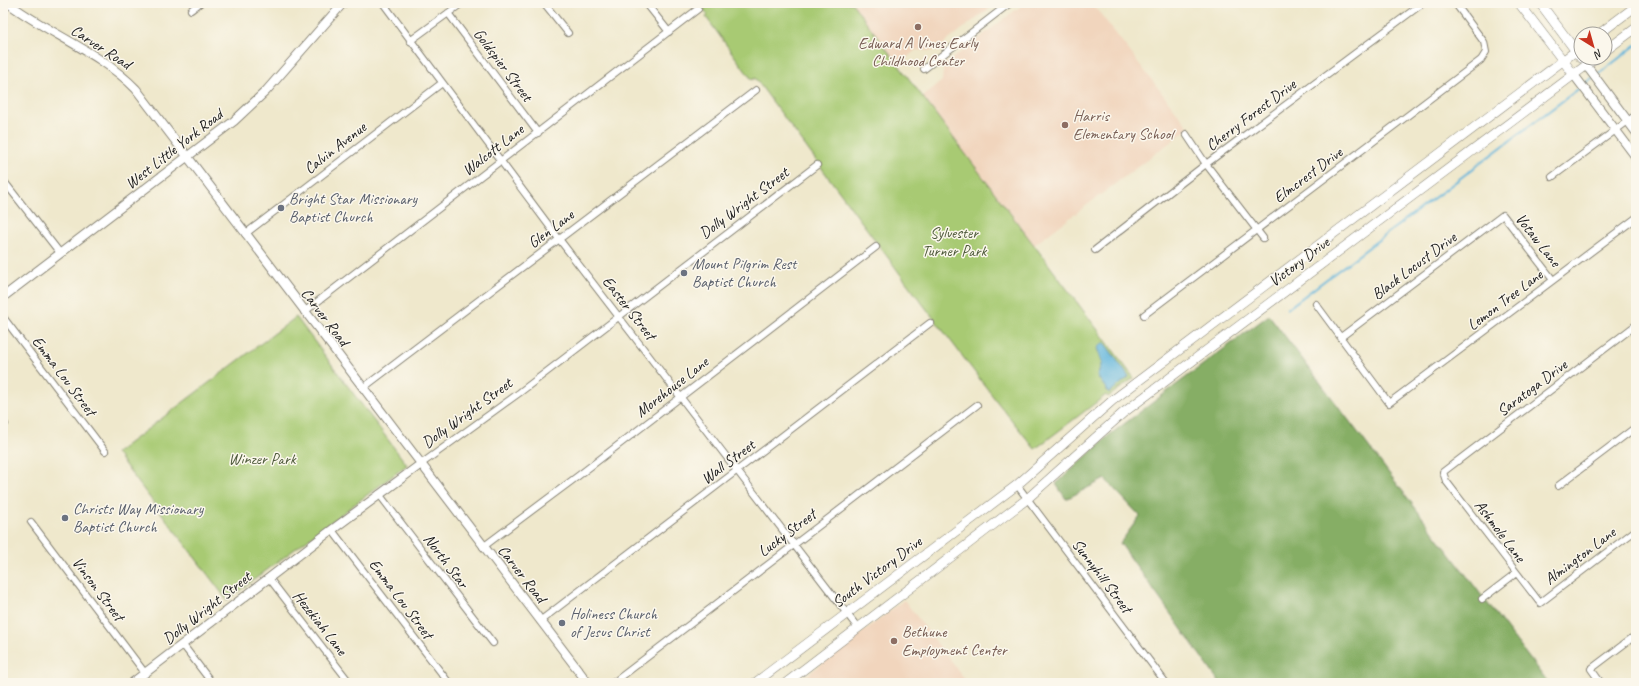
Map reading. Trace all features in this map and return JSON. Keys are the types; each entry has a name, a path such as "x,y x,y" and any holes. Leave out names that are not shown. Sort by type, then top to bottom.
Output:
{"main road":[{"path":"1519,3 1576,78"},
{"path":"1540,3 1573,46"},
{"path":"1610,26 1636,6"},
{"path":"1613,45 1636,28"},
{"name":"Victory Drive","path":"1016,485 1082,425 1147,374 1563,61 1573,60"},
{"name":"Victory Drive","path":"1027,499 1092,440 1157,387 1436,177 1576,78 1580,66"},
{"path":"1426,164 1436,177"},
{"path":"1286,269 1296,282"},
{"path":"1147,374 1157,387"},
{"name":"South Victory Drive","path":"755,683 1016,485"},
{"name":"South Victory Drive","path":"786,683 1027,499"}],"street":[{"name":"Carver Road","path":"8,3 34,22 119,73 146,100 304,312 588,683"},
{"path":"191,10 200,3"},
{"name":"West Little York Road","path":"3,297 234,121 255,102 343,3"},
{"name":"Easter Street","path":"383,3 559,239 858,628"},
{"path":"410,41 462,3"},
{"path":"544,3 568,34"},
{"path":"646,3 669,32"},
{"path":"924,69 1010,3"},
{"name":"Cherry Forest Drive","path":"1095,250 1206,164 1423,3"},
{"name":"Elmcrest Drive","path":"1144,316 1256,229 1481,60 1486,52 1484,42 1455,3"},
{"name":"Walcott Lane","path":"304,312 698,10"},
{"name":"Goldspier Street","path":"448,13 538,133"},
{"path":"1588,66 1636,132"},
{"path":"1576,78 1636,157"},
{"name":"Calvin Avenue","path":"245,234 442,83"},
{"name":"Glen Lane","path":"362,388 756,90"},
{"path":"1552,177 1636,115"},
{"path":"1186,134 1206,164 1263,238"},
{"name":"Dolly Wright Street","path":"132,683 379,494 519,393 817,165"},
{"path":"3,180 60,253"},
{"name":"Votaw Lane","path":"1503,215 1553,280"},
{"name":"Black Locust Drive","path":"1341,337 1503,215"},
{"name":"Lemon Tree Lane","path":"1341,337 1389,403 1636,218"},
{"name":"Morehouse Lane","path":"483,547 876,248"},
{"path":"1316,304 1341,337"},
{"name":"Emma Lou Street","path":"3,317 105,451"},
{"name":"Wall Street","path":"540,621 930,323"},
{"name":"Saratoga Drive","path":"1443,472 1636,325"},
{"name":"Lucky Street","path":"613,683 977,405"},
{"path":"1558,486 1636,426"},
{"name":"Ashmole Lane","path":"1443,472 1446,481 1540,603"},
{"name":"Sunnyhill Street","path":"1016,485 1166,683"},
{"name":"North Star","path":"379,494 493,643"},
{"name":"Vinson Street","path":"31,522 145,673"},
{"name":"Emma Lou Street","path":"332,530 449,683"},
{"name":"Almington Lane","path":"1540,603 1636,530"},
{"path":"1482,599 1516,573"},
{"name":"Hezekiah Lane","path":"269,578 350,683"},
{"path":"1601,683 1591,669 1636,635"},
{"path":"183,645 212,683"}],"shaded area":[{"name":"Edward A Vines Early Childhood Center","path":"852,3 996,3 934,51 916,50 898,65"},
{"name":"Harris Elementary School","path":"1025,3 1092,3 1189,128 1034,245 922,97 942,81 944,65"},
{"name":"Bethune Employment Center","path":"904,600 966,681 963,683 797,683"}],"green space":[{"name":"Sylvester Turner Park","path":"699,3 852,3 1134,378 1108,397 1106,395 1035,449 906,282 755,78 752,80 706,17 708,15"},
{"path":"1269,315 1548,683 1220,683 1120,543 1140,516 1105,479 1066,499 1056,484 1108,436"},
{"name":"Winzer Park","path":"296,317 407,465 227,600 116,453"}],"water":[{"path":"1104,342 1129,377 1109,393 1097,376 1102,362 1097,348"}],"waterway":[{"path":"1596,76 1636,45"},
{"path":"1584,84 1592,78"},
{"path":"1287,309 1581,87"}],"place":[{"name":"Edward A Vines Early Childhood Center","path":"918,27"},
{"name":"Harris Elementary School","path":"1065,125"},
{"name":"Bright Star Missionary Baptist Church","path":"281,208"},
{"name":"Mount Pilgrim Rest Baptist Church","path":"684,273"},
{"name":"Christs Way Missionary Baptist Church","path":"65,518"},
{"name":"Holiness Church of Jesus Christ","path":"562,623"},
{"name":"Bethune Employment Center","path":"894,641"}]}
